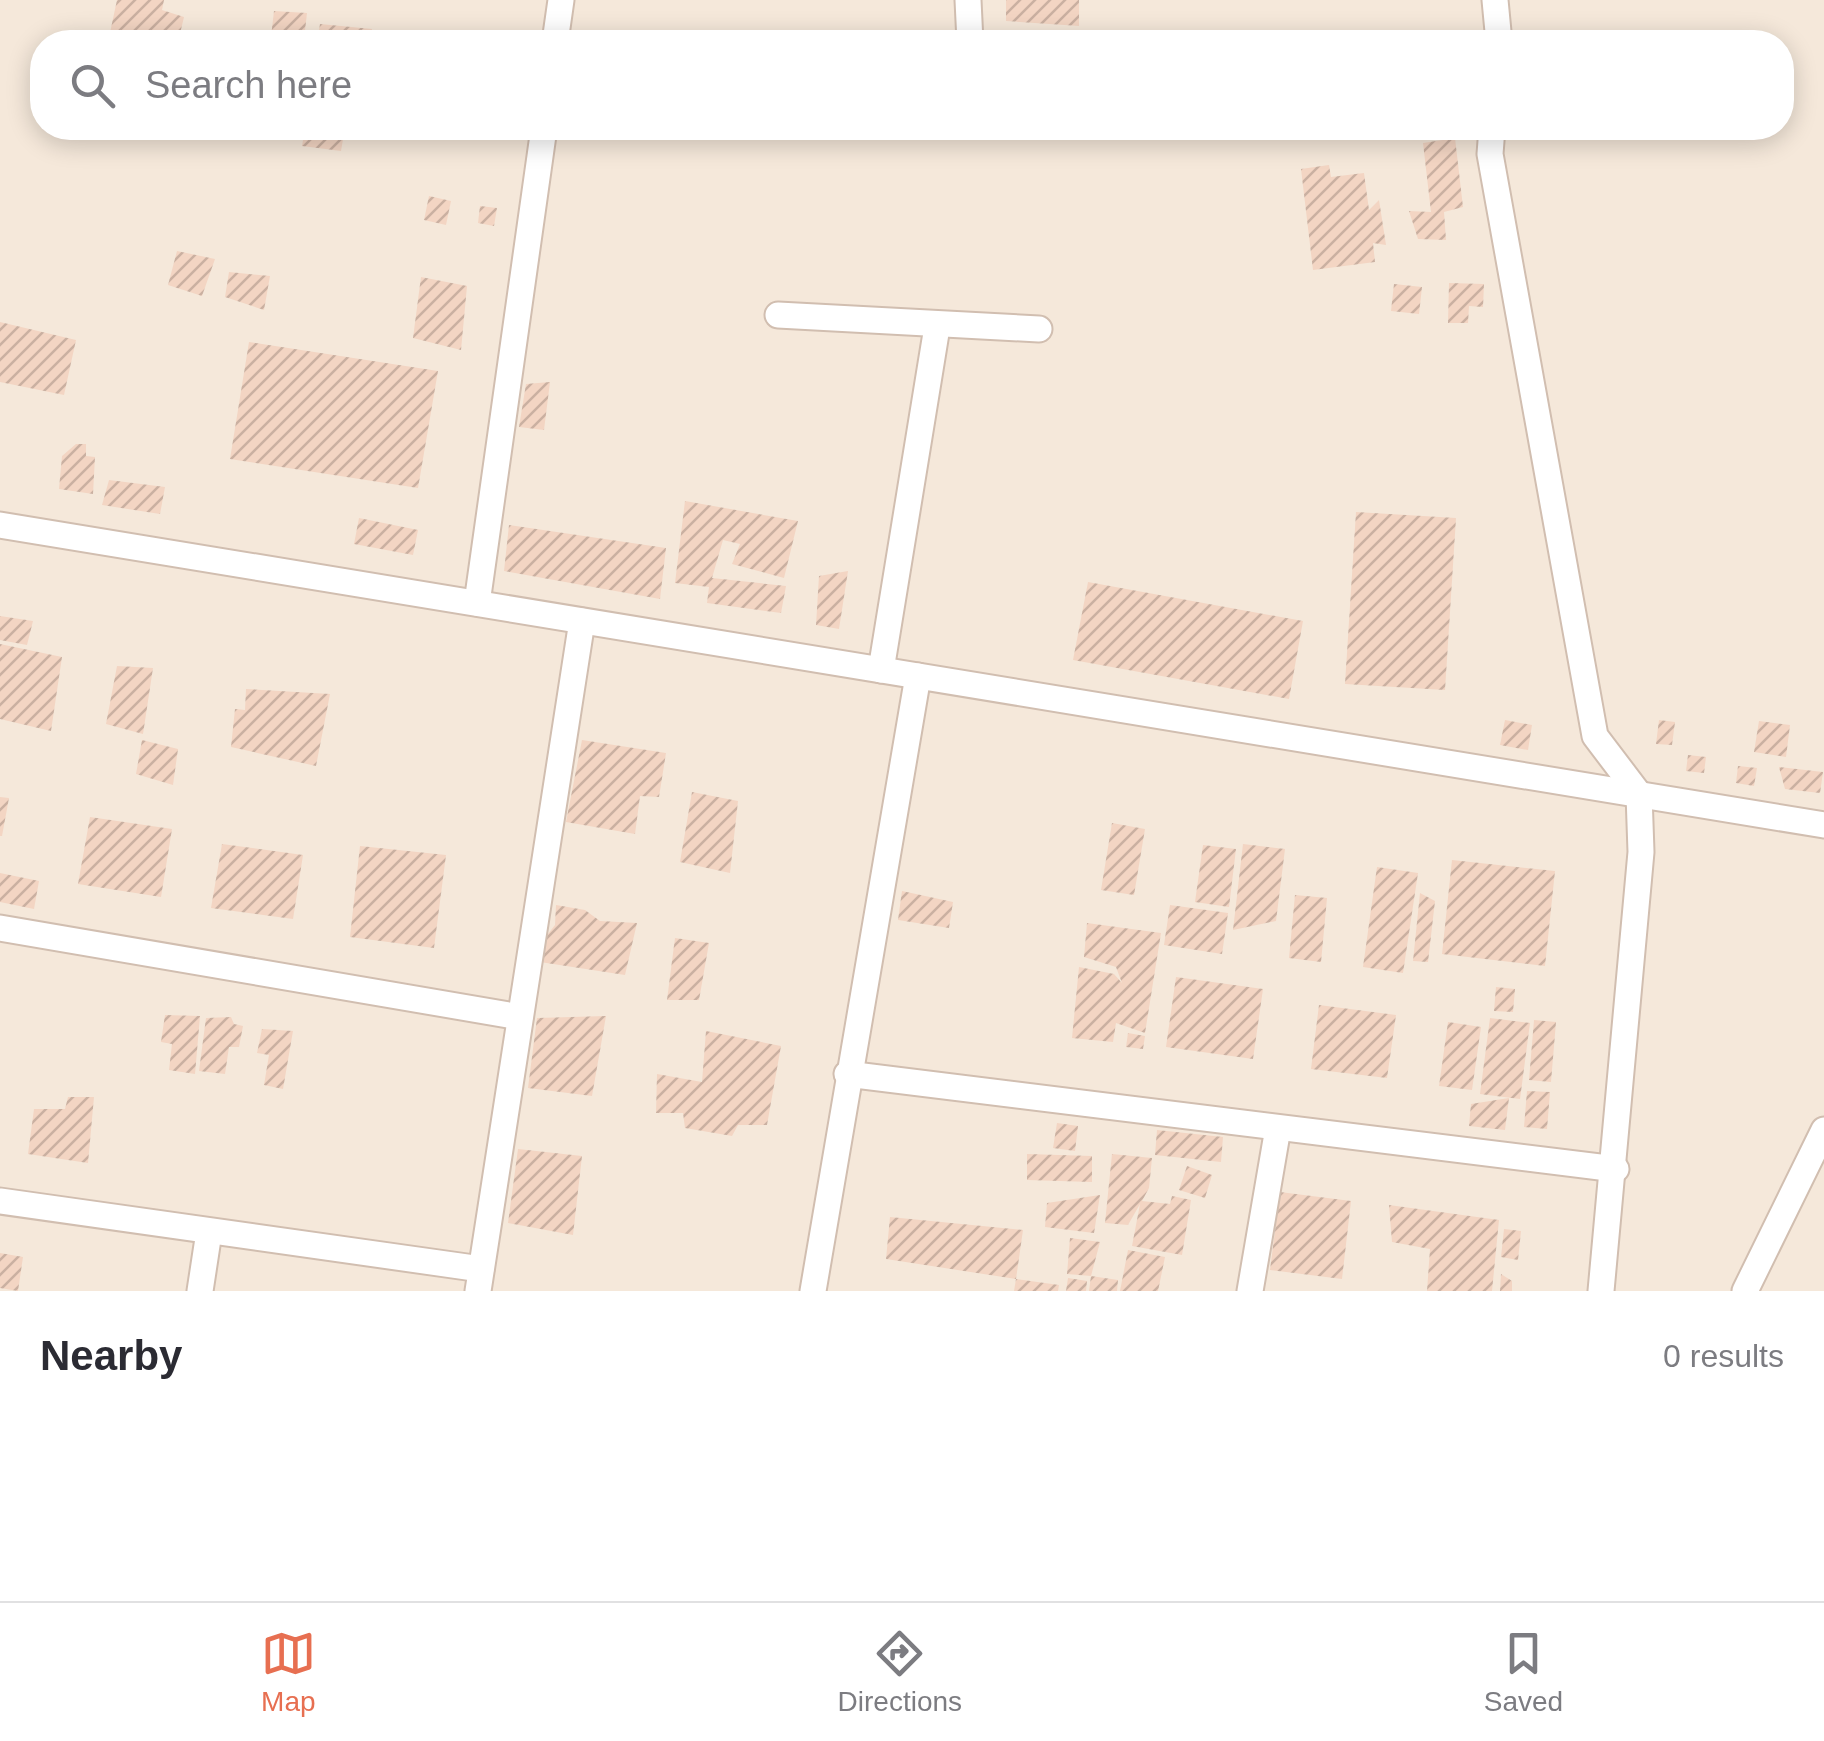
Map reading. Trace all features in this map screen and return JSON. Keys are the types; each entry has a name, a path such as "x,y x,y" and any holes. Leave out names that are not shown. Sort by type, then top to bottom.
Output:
{"street":[{"path":"557,30 561,0"},
{"path":"968,0 969,30"},
{"path":"1495,0 1498,30"},
{"path":"477,603 542,140"},
{"path":"1491,140 1490,154 1595,736 1639,794 1642,852 1616,1169 1601,1291"},
{"path":"778,315 937,327 1039,329"},
{"path":"881,670 937,327"},
{"path":"0,524 1824,826"},
{"path":"0,1201 209,1232 480,1280 582,620"},
{"path":"813,1291 847,1074 918,676"},
{"path":"0,928 520,1017"},
{"path":"847,1074 1616,1169"},
{"path":"1250,1291 1278,1128"},
{"path":"1746,1291 1824,1130"},
{"path":"200,1291 209,1232"}],"shaded area":[{"path":"0,0 1824,0 1824,1291 0,1291"}],"building":[{"path":"117,0 164,0 162,10 184,17 181,30 111,30"},
{"path":"1006,0 1079,0 1079,26 1006,21"},
{"path":"274,11 307,13 305,30 272,30"},
{"path":"320,24 372,29 372,30 319,30"},
{"path":"303,140 343,140 341,151 302,146"},
{"path":"1455,140 1463,207 1444,212 1446,240 1418,239 1409,211 1431,212 1423,143"},
{"path":"1329,165 1331,177 1364,173 1369,210 1379,200 1386,245 1373,243 1375,262 1313,270 1301,169"},
{"path":"429,196 451,201 446,225 424,220"},
{"path":"480,206 497,208 494,226 478,223"},
{"path":"177,251 215,259 202,296 168,285"},
{"path":"229,272 270,276 264,310 225,297"},
{"path":"421,277 467,286 461,350 413,338"},
{"path":"1449,283 1484,284 1483,307 1469,306 1468,323 1448,323"},
{"path":"1394,284 1422,287 1419,314 1391,311"},
{"path":"0,322 76,340 64,395 0,382"},
{"path":"249,342 438,371 418,488 230,459"},
{"path":"550,382 544,430 519,427 526,384"},
{"path":"76,444 86,444 86,456 95,457 93,494 59,489 62,456"},
{"path":"109,480 165,487 160,514 102,505"},
{"path":"685,501 798,521 784,578 732,564 740,544 723,540 712,578 786,586 781,613 707,603 709,587 675,583"},
{"path":"1356,512 1456,518 1445,690 1345,684"},
{"path":"359,518 418,530 413,555 354,544"},
{"path":"509,525 666,548 660,599 504,571"},
{"path":"848,571 839,629 816,625 819,576"},
{"path":"1088,582 1303,621 1289,699 1073,660"},
{"path":"0,616 33,621 27,645 0,640"},
{"path":"0,644 62,657 51,731 0,719"},
{"path":"117,666 153,668 143,734 106,724"},
{"path":"246,689 330,694 316,766 231,747 235,709 245,710"},
{"path":"1505,720 1532,725 1528,750 1500,745"},
{"path":"1659,720 1675,722 1672,745 1656,744"},
{"path":"1759,721 1790,725 1786,757 1754,752"},
{"path":"142,740 178,749 173,785 136,774"},
{"path":"582,740 666,753 659,797 640,796 635,834 566,822"},
{"path":"1688,755 1706,757 1704,773 1686,771"},
{"path":"1738,766 1757,768 1754,786 1736,783"},
{"path":"1779,767 1823,772 1820,793 1785,789"},
{"path":"692,792 738,801 730,873 680,862"},
{"path":"0,797 9,798 2,836 0,836"},
{"path":"90,817 172,829 161,897 78,884"},
{"path":"1112,823 1145,829 1134,895 1101,890"},
{"path":"222,844 303,855 293,919 211,908"},
{"path":"1243,844 1285,849 1276,921 1233,930"},
{"path":"1203,845 1236,849 1229,907 1195,902"},
{"path":"360,846 446,855 434,948 350,937"},
{"path":"1452,860 1555,871 1545,966 1442,954"},
{"path":"1377,867 1418,873 1403,973 1363,967"},
{"path":"0,873 39,881 34,909 0,902"},
{"path":"902,891 953,902 949,928 898,920"},
{"path":"1420,893 1435,901 1428,962 1413,961"},
{"path":"1295,895 1327,898 1321,962 1289,958"},
{"path":"556,905 585,910 600,921 637,923 625,975 540,962 544,939 555,925"},
{"path":"1170,905 1228,913 1222,954 1164,945"},
{"path":"1087,923 1161,933 1145,1033 1116,1023 1113,1042 1072,1038 1079,967 1114,974 1122,983 1116,967 1084,957"},
{"path":"675,938 709,943 699,1000 667,1000"},
{"path":"1176,977 1263,989 1253,1059 1166,1047"},
{"path":"1496,987 1515,989 1513,1012 1494,1011"},
{"path":"1319,1005 1396,1015 1387,1078 1311,1069"},
{"path":"165,1015 200,1016 195,1074 169,1070 172,1044 161,1042"},
{"path":"606,1016 592,1096 528,1088 537,1018"},
{"path":"231,1017 234,1024 243,1026 239,1047 229,1047 225,1074 199,1071 206,1018"},
{"path":"1490,1018 1530,1023 1520,1099 1480,1094"},
{"path":"1534,1020 1556,1022 1551,1082 1529,1080"},
{"path":"1448,1022 1481,1027 1472,1090 1439,1086"},
{"path":"262,1029 293,1031 283,1089 264,1085 269,1055 257,1053"},
{"path":"706,1031 781,1046 767,1125 738,1125 732,1136 685,1128 683,1113 656,1113 657,1074 702,1082"},
{"path":"1128,1033 1145,1036 1143,1049 1126,1047"},
{"path":"1527,1091 1550,1092 1547,1129 1524,1127"},
{"path":"68,1097 94,1097 88,1163 28,1154 34,1109 65,1109"},
{"path":"1509,1098 1505,1130 1469,1126 1471,1104"},
{"path":"1057,1123 1078,1126 1075,1151 1053,1148"},
{"path":"1157,1130 1223,1137 1221,1162 1155,1155"},
{"path":"518,1149 582,1156 573,1235 508,1223"},
{"path":"1027,1154 1092,1156 1092,1182 1027,1180"},
{"path":"1112,1154 1152,1158 1149,1188 1142,1201 1170,1204 1172,1196 1191,1200 1182,1255 1132,1246 1140,1204 1128,1225 1105,1223"},
{"path":"1187,1166 1212,1175 1205,1198 1179,1190"},
{"path":"1280,1192 1351,1201 1342,1279 1270,1270"},
{"path":"1100,1195 1094,1233 1045,1227 1047,1203"},
{"path":"1389,1205 1499,1220 1492,1291 1427,1291 1430,1249 1392,1242"},
{"path":"890,1217 1023,1230 1016,1279 886,1259"},
{"path":"1504,1229 1521,1231 1518,1260 1501,1257"},
{"path":"1070,1238 1100,1242 1091,1276 1067,1274"},
{"path":"1128,1250 1165,1257 1158,1291 1120,1291"},
{"path":"0,1253 23,1257 18,1291 0,1288"},
{"path":"1501,1274 1512,1281 1512,1291 1500,1291"},
{"path":"1091,1276 1118,1280 1117,1291 1089,1291"},
{"path":"1068,1278 1087,1281 1086,1291 1066,1291"},
{"path":"1016,1279 1059,1285 1058,1291 1014,1291"}]}
